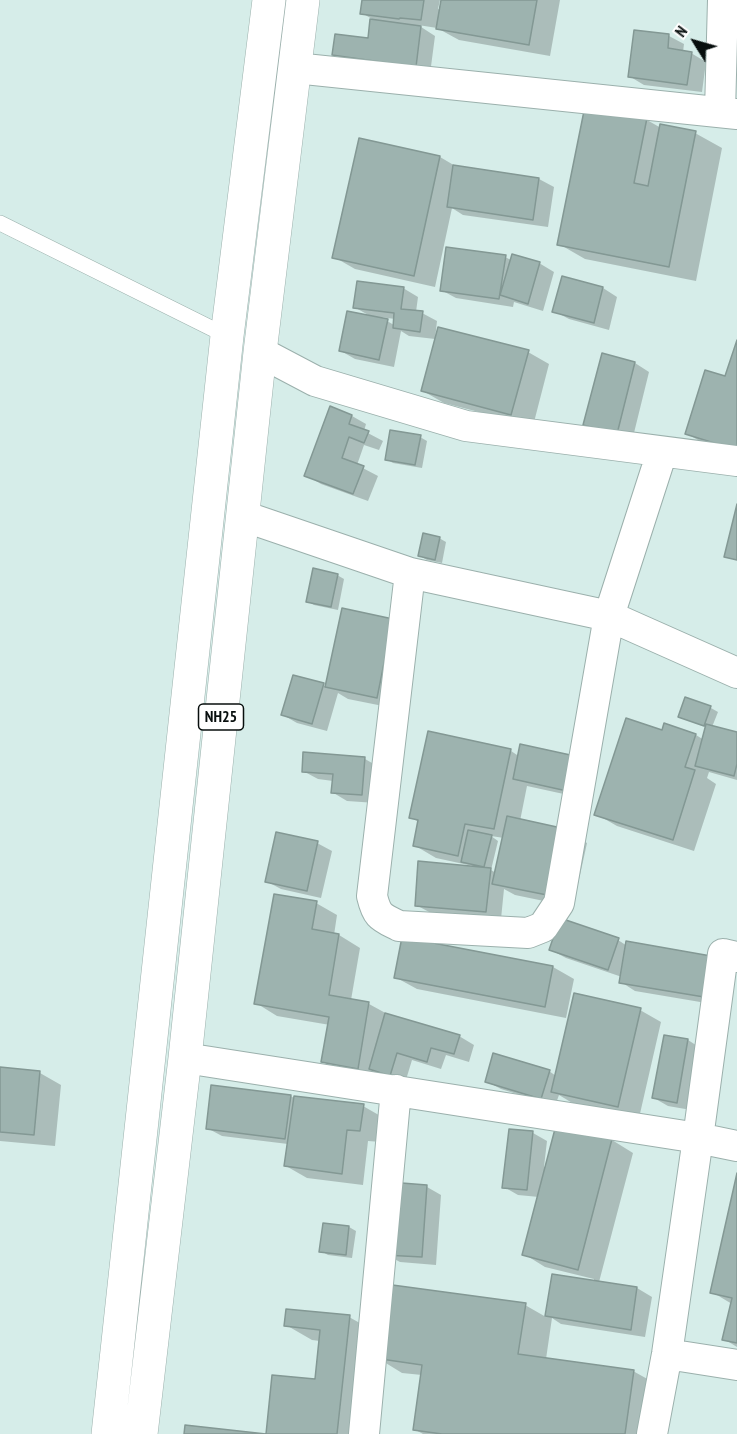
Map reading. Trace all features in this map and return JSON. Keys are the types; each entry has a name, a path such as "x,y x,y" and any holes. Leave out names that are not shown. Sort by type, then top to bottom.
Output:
{"main road":[{"name":"NH25","path":"108,1434 227,336 269,0"},
{"name":"NH25","path":"141,1434 185,1058 260,352 303,0"}],"street":[{"path":"295,68 728,113 723,0"},
{"path":"260,352 315,381 466,426 737,461"},
{"path":"410,573 372,896 376,911 399,926 528,933 543,927 559,903 609,616 662,452"},
{"path":"243,516 410,573 609,616 737,673"},
{"path":"652,1434 667,1354 723,954 737,957"},
{"path":"185,1058 737,1146"},
{"path":"364,1434 396,1090"},
{"path":"667,1354 737,1365"}],"lane":[{"path":"0,224 227,336"}],"building":[{"path":"362,0 424,0 421,20 360,14"},
{"path":"441,0 537,0 529,45 436,29"},
{"path":"370,19 421,26 416,67 332,55 335,34 368,38"},
{"path":"634,30 669,34 668,48 692,52 687,85 628,77"},
{"path":"585,106 647,118 634,183 648,186 660,124 696,131 669,267 557,245"},
{"path":"359,138 440,156 414,276 332,258"},
{"path":"453,165 539,178 533,220 447,207"},
{"path":"446,247 506,255 499,299 440,291"},
{"path":"512,254 540,262 528,304 500,295"},
{"path":"562,276 603,287 594,323 552,312"},
{"path":"357,281 404,287 401,309 423,311 420,332 393,328 394,313 353,308"},
{"path":"347,311 388,319 379,360 339,351"},
{"path":"438,327 529,350 511,415 421,391"},
{"path":"737,340 737,450 685,434 705,370 725,376"},
{"path":"602,353 635,362 617,434 583,425"},
{"path":"330,406 352,415 349,424 369,431 364,443 349,437 342,458 364,466 353,494 304,476"},
{"path":"390,430 421,435 415,465 385,460"},
{"path":"737,504 737,560 724,557"},
{"path":"423,533 440,537 435,560 418,556"},
{"path":"313,568 338,574 331,607 306,602"},
{"path":"342,608 393,619 377,698 325,687"},
{"path":"293,675 324,683 312,724 281,715"},
{"path":"685,697 711,706 704,726 678,717"},
{"path":"626,718 662,730 664,723 696,734 685,767 695,770 673,840 594,815"},
{"path":"706,724 737,732 737,764 734,776 695,766"},
{"path":"428,731 511,749 494,829 465,824 458,856 413,846 418,820 409,818"},
{"path":"520,744 575,756 567,791 513,779"},
{"path":"303,752 365,757 362,795 331,793 333,774 302,772"},
{"path":"507,816 566,829 552,896 492,884"},
{"path":"468,830 492,835 484,867 461,862"},
{"path":"276,832 318,841 307,891 265,882"},
{"path":"418,861 491,868 486,912 415,906"},
{"path":"274,894 317,901 312,929 339,934 329,995 369,1002 358,1069 321,1062 329,1017 254,1004"},
{"path":"560,918 619,938 608,970 549,950"},
{"path":"402,937 553,966 545,1007 394,978"},
{"path":"626,941 711,956 704,997 619,983"},
{"path":"574,993 641,1008 618,1107 551,1092"},
{"path":"385,1013 460,1035 454,1054 431,1048 427,1062 397,1053 390,1076 369,1069"},
{"path":"664,1035 688,1039 677,1103 652,1098"},
{"path":"493,1053 550,1070 541,1099 485,1082"},
{"path":"0,1067 40,1071 34,1135 0,1132"},
{"path":"211,1085 291,1095 285,1139 206,1129"},
{"path":"294,1096 364,1104 360,1131 347,1130 342,1174 284,1166"},
{"path":"556,1125 612,1139 578,1270 522,1255"},
{"path":"509,1129 533,1131 527,1190 502,1188"},
{"path":"737,1173 737,1343 722,1340 732,1298 710,1293"},
{"path":"389,1182 427,1185 422,1257 384,1255"},
{"path":"323,1223 349,1226 346,1255 319,1252"},
{"path":"552,1274 637,1287 631,1330 545,1316"},
{"path":"385,1284 526,1303 518,1354 634,1370 625,1434 442,1434 413,1430 422,1365 374,1358"},
{"path":"286,1309 350,1315 337,1434 266,1434 272,1375 315,1379 320,1330 284,1326"},
{"path":"185,1425 266,1434 184,1434"}]}
